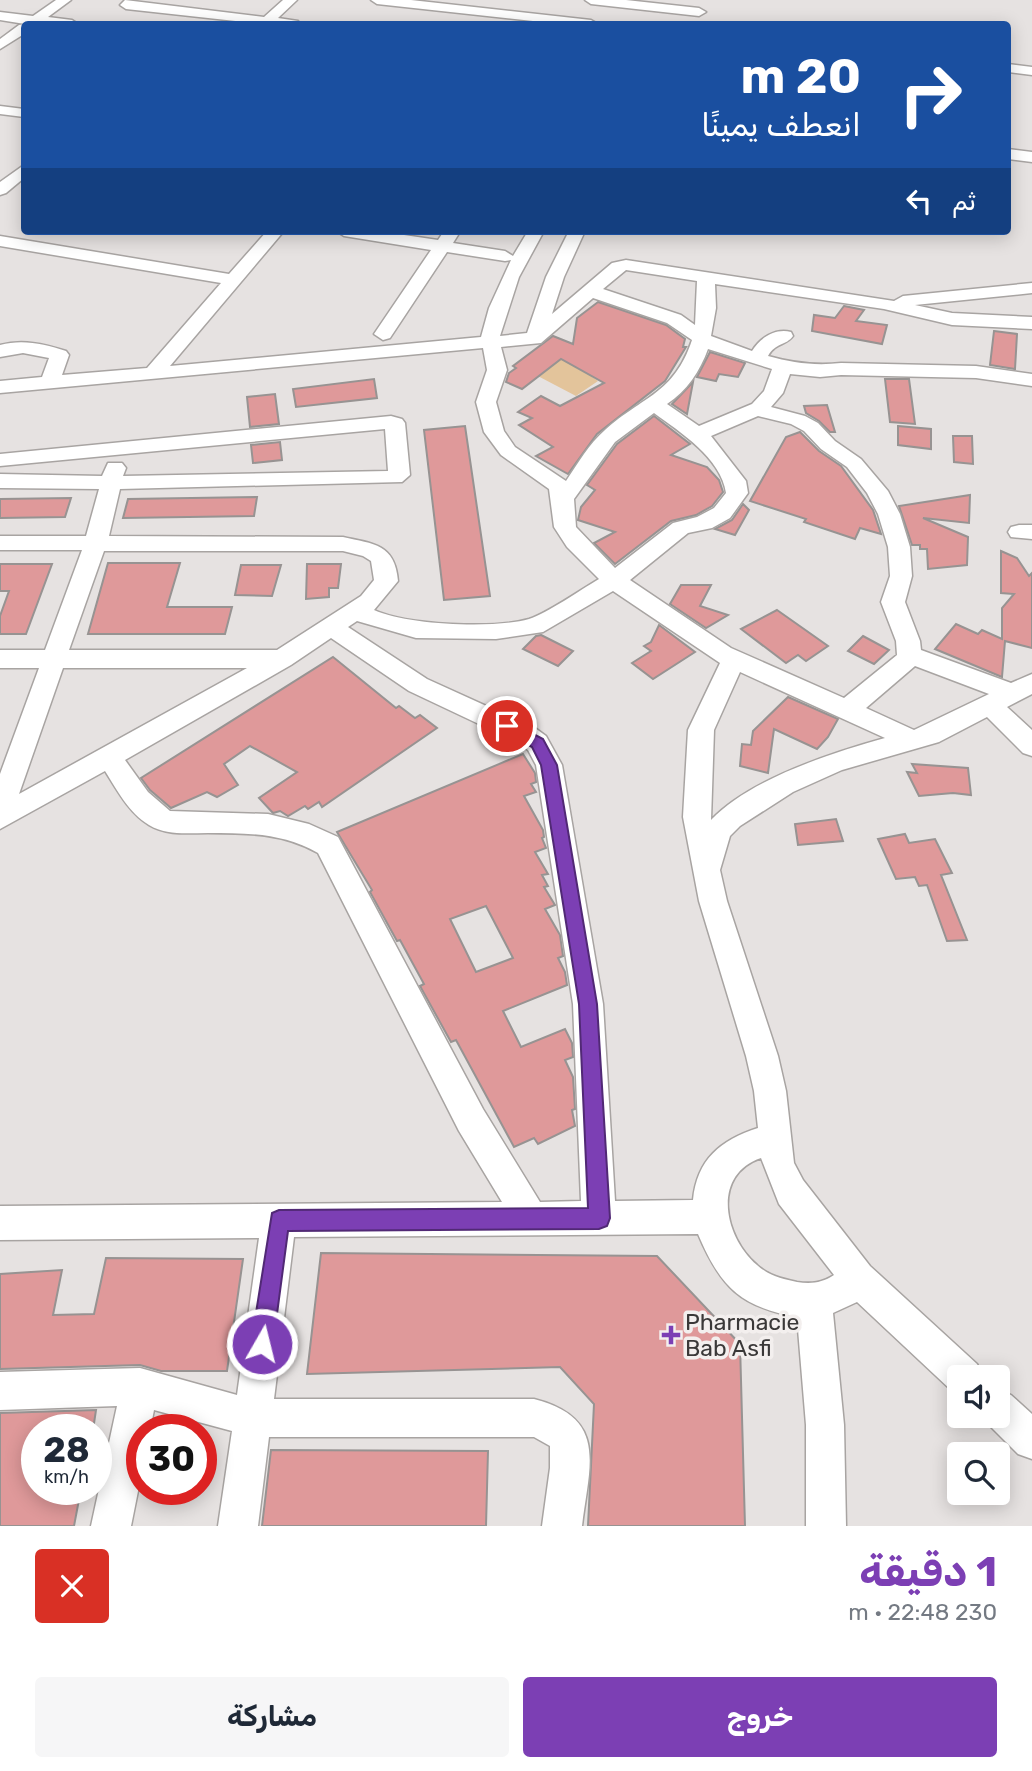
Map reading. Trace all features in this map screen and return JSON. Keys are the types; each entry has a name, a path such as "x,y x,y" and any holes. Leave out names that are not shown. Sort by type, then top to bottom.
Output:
{"street":[{"path":"35,21 65,0"},
{"path":"134,0 127,5 209,20 267,21 291,0"},
{"path":"209,20 234,0"},
{"path":"377,0 470,5 572,21"},
{"path":"591,0 702,6"},
{"path":"663,21 673,4"},
{"path":"457,21 470,5"},
{"path":"0,16 21,25"},
{"path":"0,29 21,27"},
{"path":"0,45 21,31"},
{"path":"1011,68 1032,71"},
{"path":"0,110 21,113"},
{"path":"1011,154 1032,157"},
{"path":"0,190 21,172"},
{"path":"153,373 273,235"},
{"path":"396,235 448,239 505,256"},
{"path":"534,235 510,278 490,340 497,368 486,402 494,432 508,451 559,486 563,498 565,527 569,535 614,580 722,654 913,740"},
{"path":"536,338 555,277 575,235"},
{"path":"383,334 448,239"},
{"path":"0,241 234,280"},
{"path":"497,368 618,267 626,265 884,304 976,323 1032,323"},
{"path":"563,498 607,439 652,403 665,397 686,373 702,339 709,298 705,276"},
{"path":"884,304 1032,289"},
{"path":"591,291 674,319 702,339 719,347 783,366 820,371 841,369 976,373 1032,380"},
{"path":"758,357 766,343 784,335"},
{"path":"0,387 490,340 536,338"},
{"path":"0,351 20,346 60,355 50,382"},
{"path":"697,434 757,409 771,397 783,366"},
{"path":"357,611 376,620 416,630 515,630 548,620 614,580 681,527 704,523 722,513 737,493 735,481 697,434 652,403"},
{"path":"757,409 798,420 811,427 828,445 847,456 863,471 889,514 899,547 901,576 893,602 908,641 909,655 904,664 846,710"},
{"path":"0,460 121,446 393,422 399,475 111,483 0,481"},
{"path":"226,436 226,480"},
{"path":"0,811 56,661 96,542 121,446"},
{"path":"0,543 323,542 357,547 380,557 385,568 386,581 378,594 357,611 282,659 0,818"},
{"path":"330,626 418,685 526,735 537,743 549,765 588,1004 599,1218"},
{"path":"909,655 1011,694 1032,746"},
{"path":"0,659 282,659"},
{"path":"734,660 701,730 697,817 713,901 762,1056 770,1091 778,1165 791,1192 858,1278 951,1365"},
{"path":"706,870 718,831 730,818 747,807 834,762 930,735 1011,694"},
{"path":"110,758 145,806 162,819 176,822 250,822 287,827 311,834 328,845 471,1120 531,1219"},
{"path":"773,1138 757,1140 736,1152 720,1169 710,1191 709,1217 717,1245 735,1271 760,1290 790,1301 814,1301 847,1290 858,1278"},
{"path":"0,1223 709,1217"},
{"path":"238,1526 279,1221"},
{"path":"814,1301 825,1425 826,1526"},
{"path":"111,1526 140,1387"},
{"path":"0,1391 140,1387 251,1418 534,1419 549,1422 559,1428 567,1438 569,1453 562,1526"},
{"path":"1010,1419 1032,1440"}],"shaded area":[{"path":"563,356 597,374 592,377 598,381 576,396 534,374"}],"building":[{"path":"598,302 666,325 685,339 683,347 686,347 665,381 597,434 568,474 536,456 553,447 519,425 532,418 518,412 541,396 560,406 604,383 561,359 522,389 506,382 509,373 516,368 513,366 553,336 573,344 577,318"},
{"path":"844,306 864,310 856,321 887,325 882,344 812,331 814,315 835,318"},
{"path":"994,331 1017,334 1015,369 990,365"},
{"path":"710,352 745,363 738,377 719,374 716,381 697,377"},
{"path":"374,379 377,398 296,407 293,389"},
{"path":"885,379 909,379 915,424 890,422"},
{"path":"693,382 687,414 672,404"},
{"path":"275,394 279,424 250,427 247,397"},
{"path":"827,405 835,432 830,432 806,413 804,406"},
{"path":"654,416 690,444 671,455 707,467 719,480 723,492 712,506 696,515 671,521 615,564 594,543 615,532 578,520 581,507 595,490 587,485 617,444"},
{"path":"465,426 490,596 444,600 424,430"},
{"path":"898,426 931,429 931,449 898,445"},
{"path":"800,432 819,451 841,466 873,510 881,534 860,528 855,539 804,522 806,519 750,501 786,437"},
{"path":"953,436 972,436 973,464 954,462"},
{"path":"280,442 282,460 253,463 251,445"},
{"path":"970,495 969,523 923,518 968,537 967,565 928,569 927,549 912,545 899,506"},
{"path":"257,497 254,516 123,518 128,499"},
{"path":"71,498 65,517 0,518 0,499"},
{"path":"743,504 749,510 735,535 715,529 732,520"},
{"path":"1001,551 1017,558 1029,576 1032,573 1032,648 1005,641 1002,677 935,649 956,624 978,634 982,630 1002,639 1002,608 1014,594 1001,593"},
{"path":"108,563 180,563 167,607 232,607 225,634 88,634"},
{"path":"0,564 52,564 26,634 0,634 0,616 9,591 0,591"},
{"path":"307,564 341,564 338,588 329,588 329,597 306,599"},
{"path":"241,565 281,565 272,596 235,595"},
{"path":"681,585 711,585 700,606 728,615 706,628 670,604"},
{"path":"777,610 828,646 806,661 798,655 786,663 741,629"},
{"path":"659,625 695,652 653,679 632,663 651,651 644,646 651,642"},
{"path":"541,635 573,651 558,666 523,649 536,636"},
{"path":"863,636 889,650 874,664 848,651"},
{"path":"333,657 396,708 399,706 415,718 420,715 437,728 322,807 319,802 308,809 305,806 288,816 280,811 273,813 259,798 297,772 250,746 224,764 238,785 217,797 207,792 171,808 150,790 141,778"},
{"path":"788,697 838,719 828,737 817,749 774,729 768,773 740,766 742,744 751,745 753,731"},
{"path":"523,754 535,773 536,782 531,784 536,792 524,796 543,830 542,838 546,848 535,852 548,874 542,875 548,886 544,887 555,905 545,909 560,935 563,956 558,958 565,972 567,985 503,1011 521,1047 565,1029 572,1043 573,1057 565,1060 573,1077 575,1109 572,1110 575,1126 538,1144 534,1138 514,1147 456,1040 451,1042 420,986 424,984 337,832","holes":["486,906 513,958 476,972 450,919"]},
{"path":"912,764 968,768 971,795 953,793 919,796 907,772 917,773"},
{"path":"836,819 843,841 798,845 795,824"},
{"path":"905,834 909,843 935,839 952,873 941,875 967,940 947,941 927,885 919,886 915,877 896,879 878,839"},
{"path":"321,1253 657,1256 740,1344 745,1526 588,1526 594,1404 560,1367 307,1374"},
{"path":"106,1258 243,1259 227,1371 161,1371 140,1365 0,1369 0,1274 62,1270 53,1315 94,1314"},
{"path":"96,1410 95,1414 21,1414 21,1505 78,1505 74,1526 0,1526 0,1413"},
{"path":"271,1450 488,1451 486,1526 262,1526"}],"place":[{"name":"Pharmacie Bab Asfi","path":"671,1335"}],"route":[{"path":"262,1344 279,1221 599,1218 588,1004 549,765 537,743 507,726"}]}
